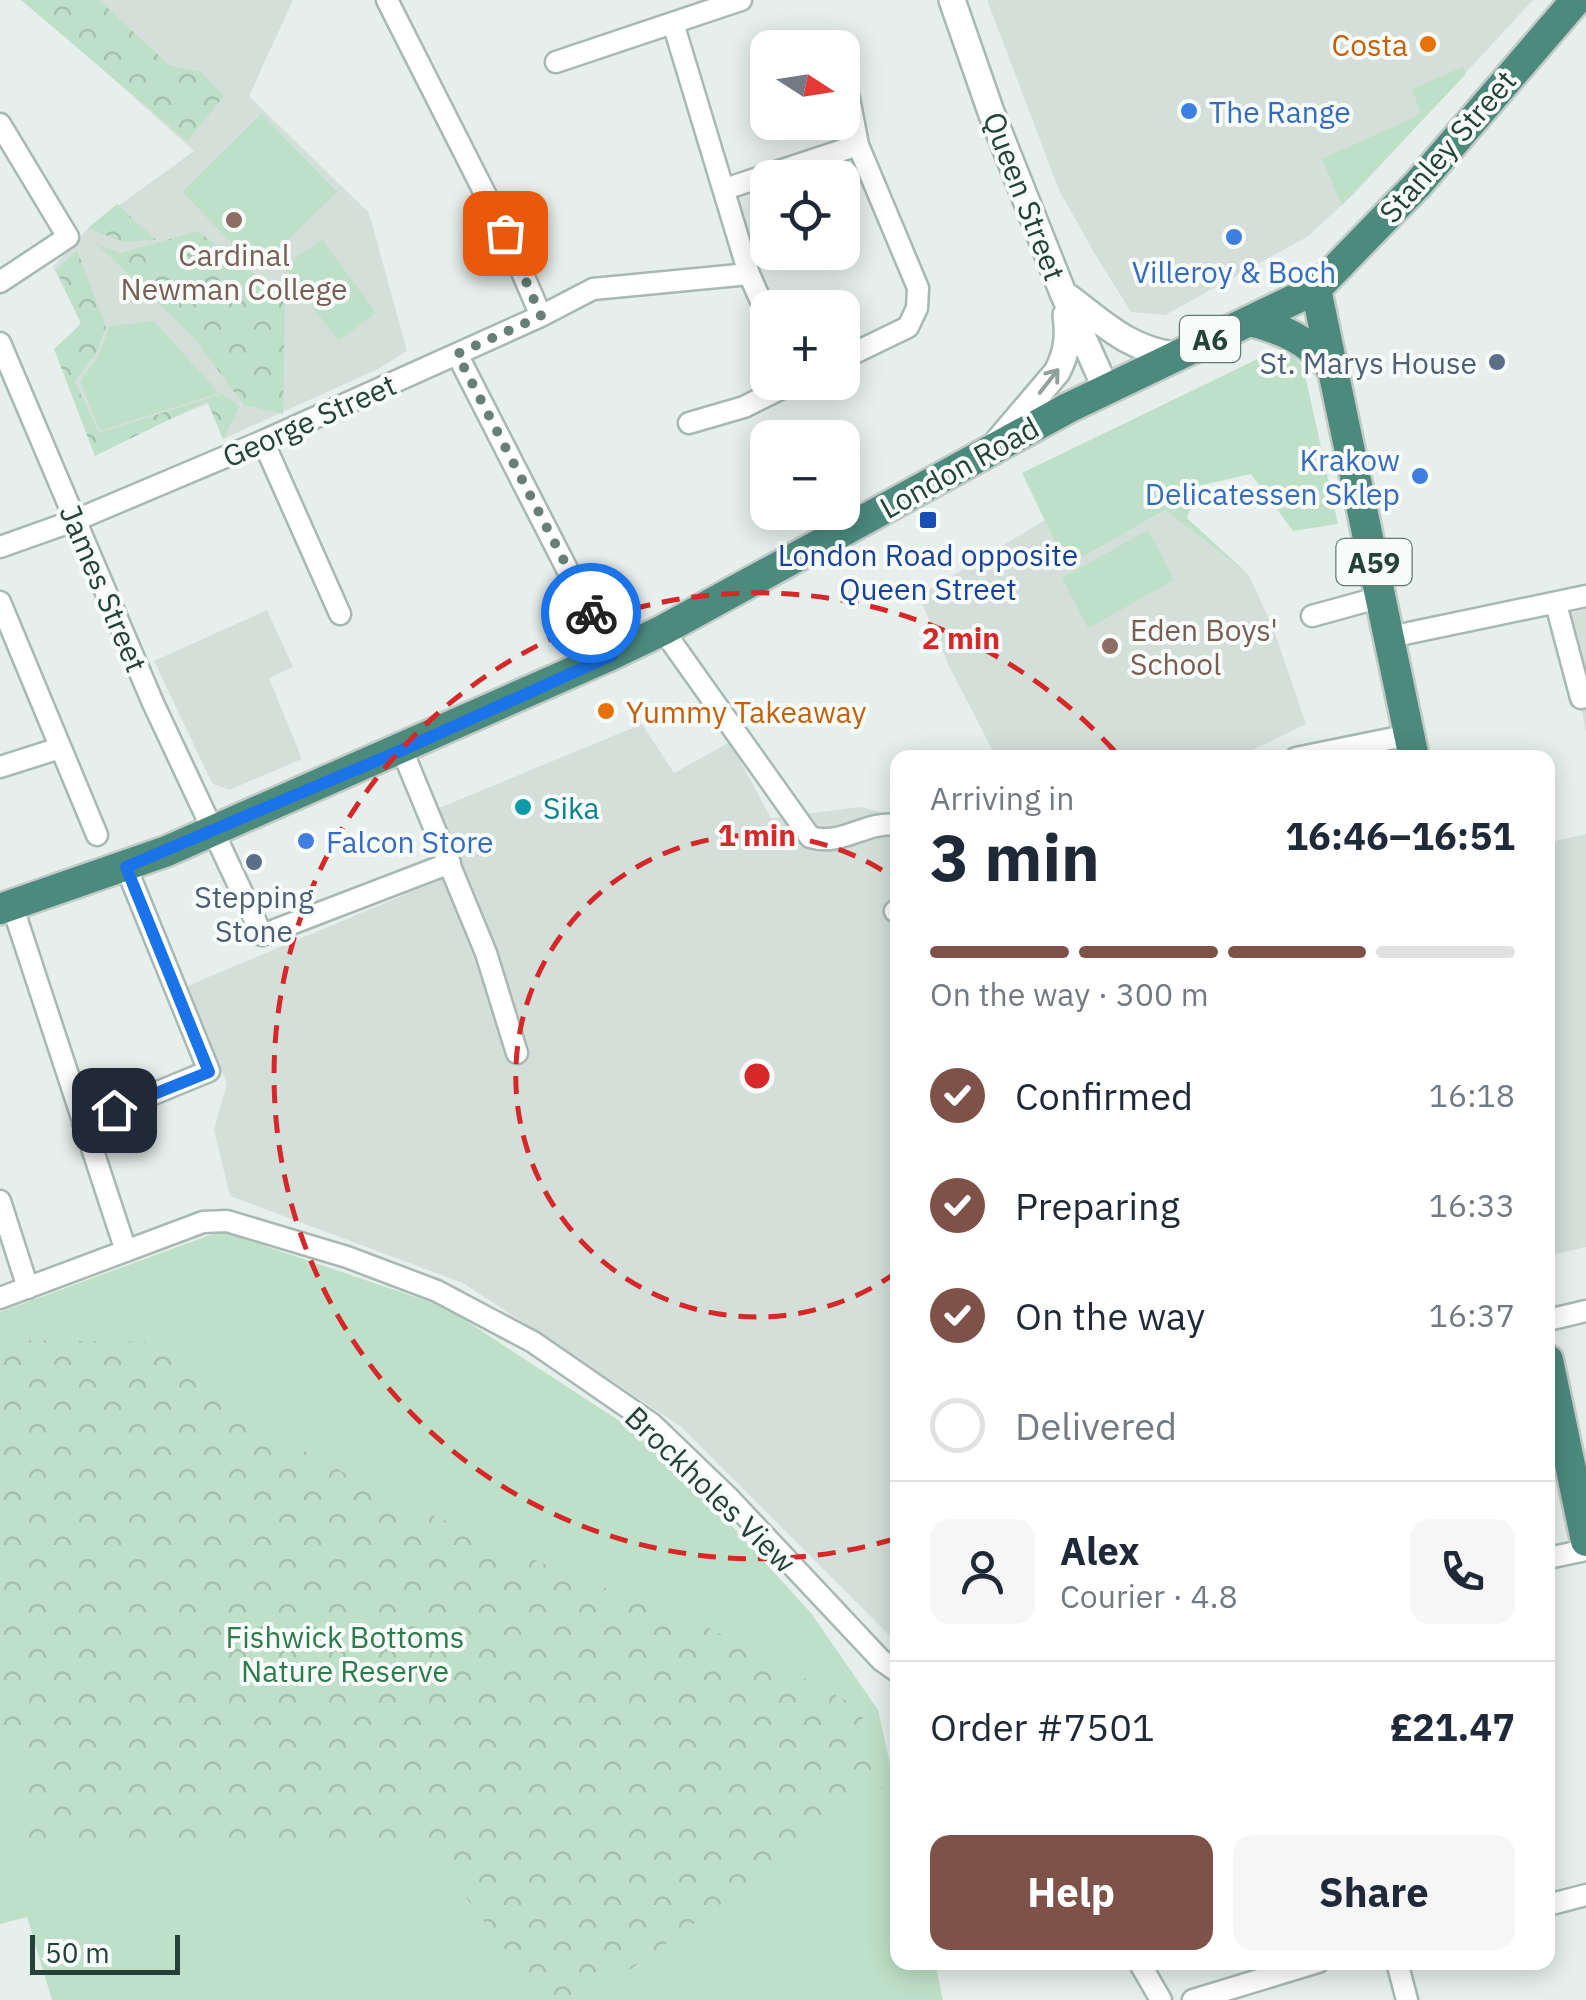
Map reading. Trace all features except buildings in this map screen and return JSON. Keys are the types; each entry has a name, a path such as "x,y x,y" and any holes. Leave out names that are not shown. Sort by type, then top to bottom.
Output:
{"highway":[{"name":"Stanley Street","path":"1316,289 1418,184 1576,0"},
{"name":"London Road","path":"6,907 126,867 215,830 612,655 1106,389 1316,289"},
{"name":"A59","path":"1316,289 1411,746"},
{"path":"1249,321 1302,339 1330,366"},
{"path":"1555,1388 1581,1491 1586,1541"}],"street":[{"path":"387,0 439,98 541,316"},
{"path":"556,62 741,0"},
{"name":"Queen Street","path":"952,0 991,112 1106,389"},
{"path":"672,23 757,290"},
{"path":"0,124 68,236 0,282"},
{"path":"857,140 918,288 917,308 908,327 860,350"},
{"path":"725,190 858,145"},
{"name":"George Street","path":"0,547 76,520 264,440 593,289 750,274"},
{"path":"1063,293 1123,340 1154,353 1175,355"},
{"path":"988,452 1050,382 1064,358 1068,332 1063,293"},
{"name":"James Street","path":"2,351 153,703 262,935 450,863"},
{"path":"457,354 612,655"},
{"path":"689,424 758,400"},
{"path":"264,440 340,614"},
{"path":"1390,637 1586,596"},
{"path":"1312,616 1381,597"},
{"path":"0,602 97,836"},
{"path":"1556,604 1581,698 1586,697"},
{"path":"663,630 810,838 832,840 871,826 890,825"},
{"path":"1373,750 1411,746"},
{"path":"0,767 60,748"},
{"path":"402,750 486,953 517,1052"},
{"path":"83,1123 209,1072 126,867"},
{"path":"6,907 126,1251"},
{"path":"0,1201 28,1288"},
{"name":"Brockholes View","path":"0,1298 203,1222 227,1222 348,1257 438,1291 534,1342 652,1424 730,1499 890,1666"},
{"path":"1555,1318 1586,1311"},
{"path":"1555,1557 1586,1550"},
{"path":"1555,1903 1586,1895"},
{"path":"1144,1970 1161,2000"},
{"path":"1193,2000 1275,1970"},
{"path":"1399,1970 1407,2000"}],"shaded area":[{"name":"Cardinal Newman College","path":"25,0 293,0 249,96 369,213 407,351 378,369 223,439 209,403 97,450 58,351 81,322 53,267 88,228 194,151"},
{"path":"987,0 1533,0 1353,195 1307,237 1165,315 1131,312 1093,251 1059,190"},
{"name":"Eden Boys' School","path":"1165,510 1248,574 1272,625 1306,724 1252,750 992,750 949,666 919,596 1045,520 1067,566"},
{"path":"1586,609 1586,734 1574,665 1559,616"},
{"path":"267,610 293,667 269,678 302,759 229,790 212,783 154,661"},
{"path":"642,724 674,773 730,742 771,818 861,807 890,814 890,1636 680,1426 463,1283 230,1196 214,1130 227,1083 185,987 461,871 437,809"},
{"path":"1586,834 1586,1247 1555,1254 1555,841"}],"green space":[{"path":"21,0 99,0 169,65 201,72 224,96 187,141"},
{"path":"1463,67 1466,74 1342,205 1322,159 1417,116 1420,111 1412,89"},
{"path":"261,114 337,192 258,270 182,192"},
{"path":"117,204 156,240 123,242 88,228"},
{"path":"198,231 285,297 283,414 244,405 193,337 98,245 121,253"},
{"path":"322,239 376,313 338,341 283,267"},
{"path":"77,250 106,327 96,353 75,382 99,433 222,394 240,406 223,439 207,401 95,456 54,349 81,324 56,270"},
{"path":"154,321 219,393 100,431 80,381 98,357 110,326"},
{"path":"1272,352 1290,354 1303,366 1338,524 1293,531 1251,474 1198,486 1187,518 1248,574 1165,510 1067,566 1022,473"},
{"path":"1148,530 1174,580 1088,628 1062,578"},
{"name":"Fishwick Bottoms Nature Reserve","path":"221,1231 445,1307 641,1435 689,1479 811,1613 878,1710 890,1764 890,1970 937,1970 943,2000 52,2000 27,1917 0,1924 0,1312"},
{"path":"0,1340 163,1342 277,1436 379,1492 558,1570 711,1629 860,1708 882,1787 588,2000 543,2000 429,1848 119,1845 27,1852 23,1761 0,1728"}],"way so far":[{"path":"505,233 541,316 457,354 591,613"}],"place":[{"name":"Costa","path":"1428,44"},
{"name":"The Range","path":"1189,111"},
{"name":"Cardinal Newman College","path":"234,220"},
{"name":"Villeroy & Boch","path":"1234,237"},
{"name":"St. Marys House","path":"1497,362"},
{"name":"Krakow Delicatessen Sklep","path":"1420,476"},
{"name":"London Road opposite Queen Street","path":"928,520"},
{"name":"Eden Boys' School","path":"1110,646"},
{"name":"Yummy Takeaway","path":"606,711"},
{"name":"Sika","path":"523,807"},
{"name":"Falcon Store","path":"306,841"},
{"name":"Stepping Stone","path":"254,862"}],"route":[{"path":"114,1110 209,1072 126,867 402,750 612,655 591,613"}]}
